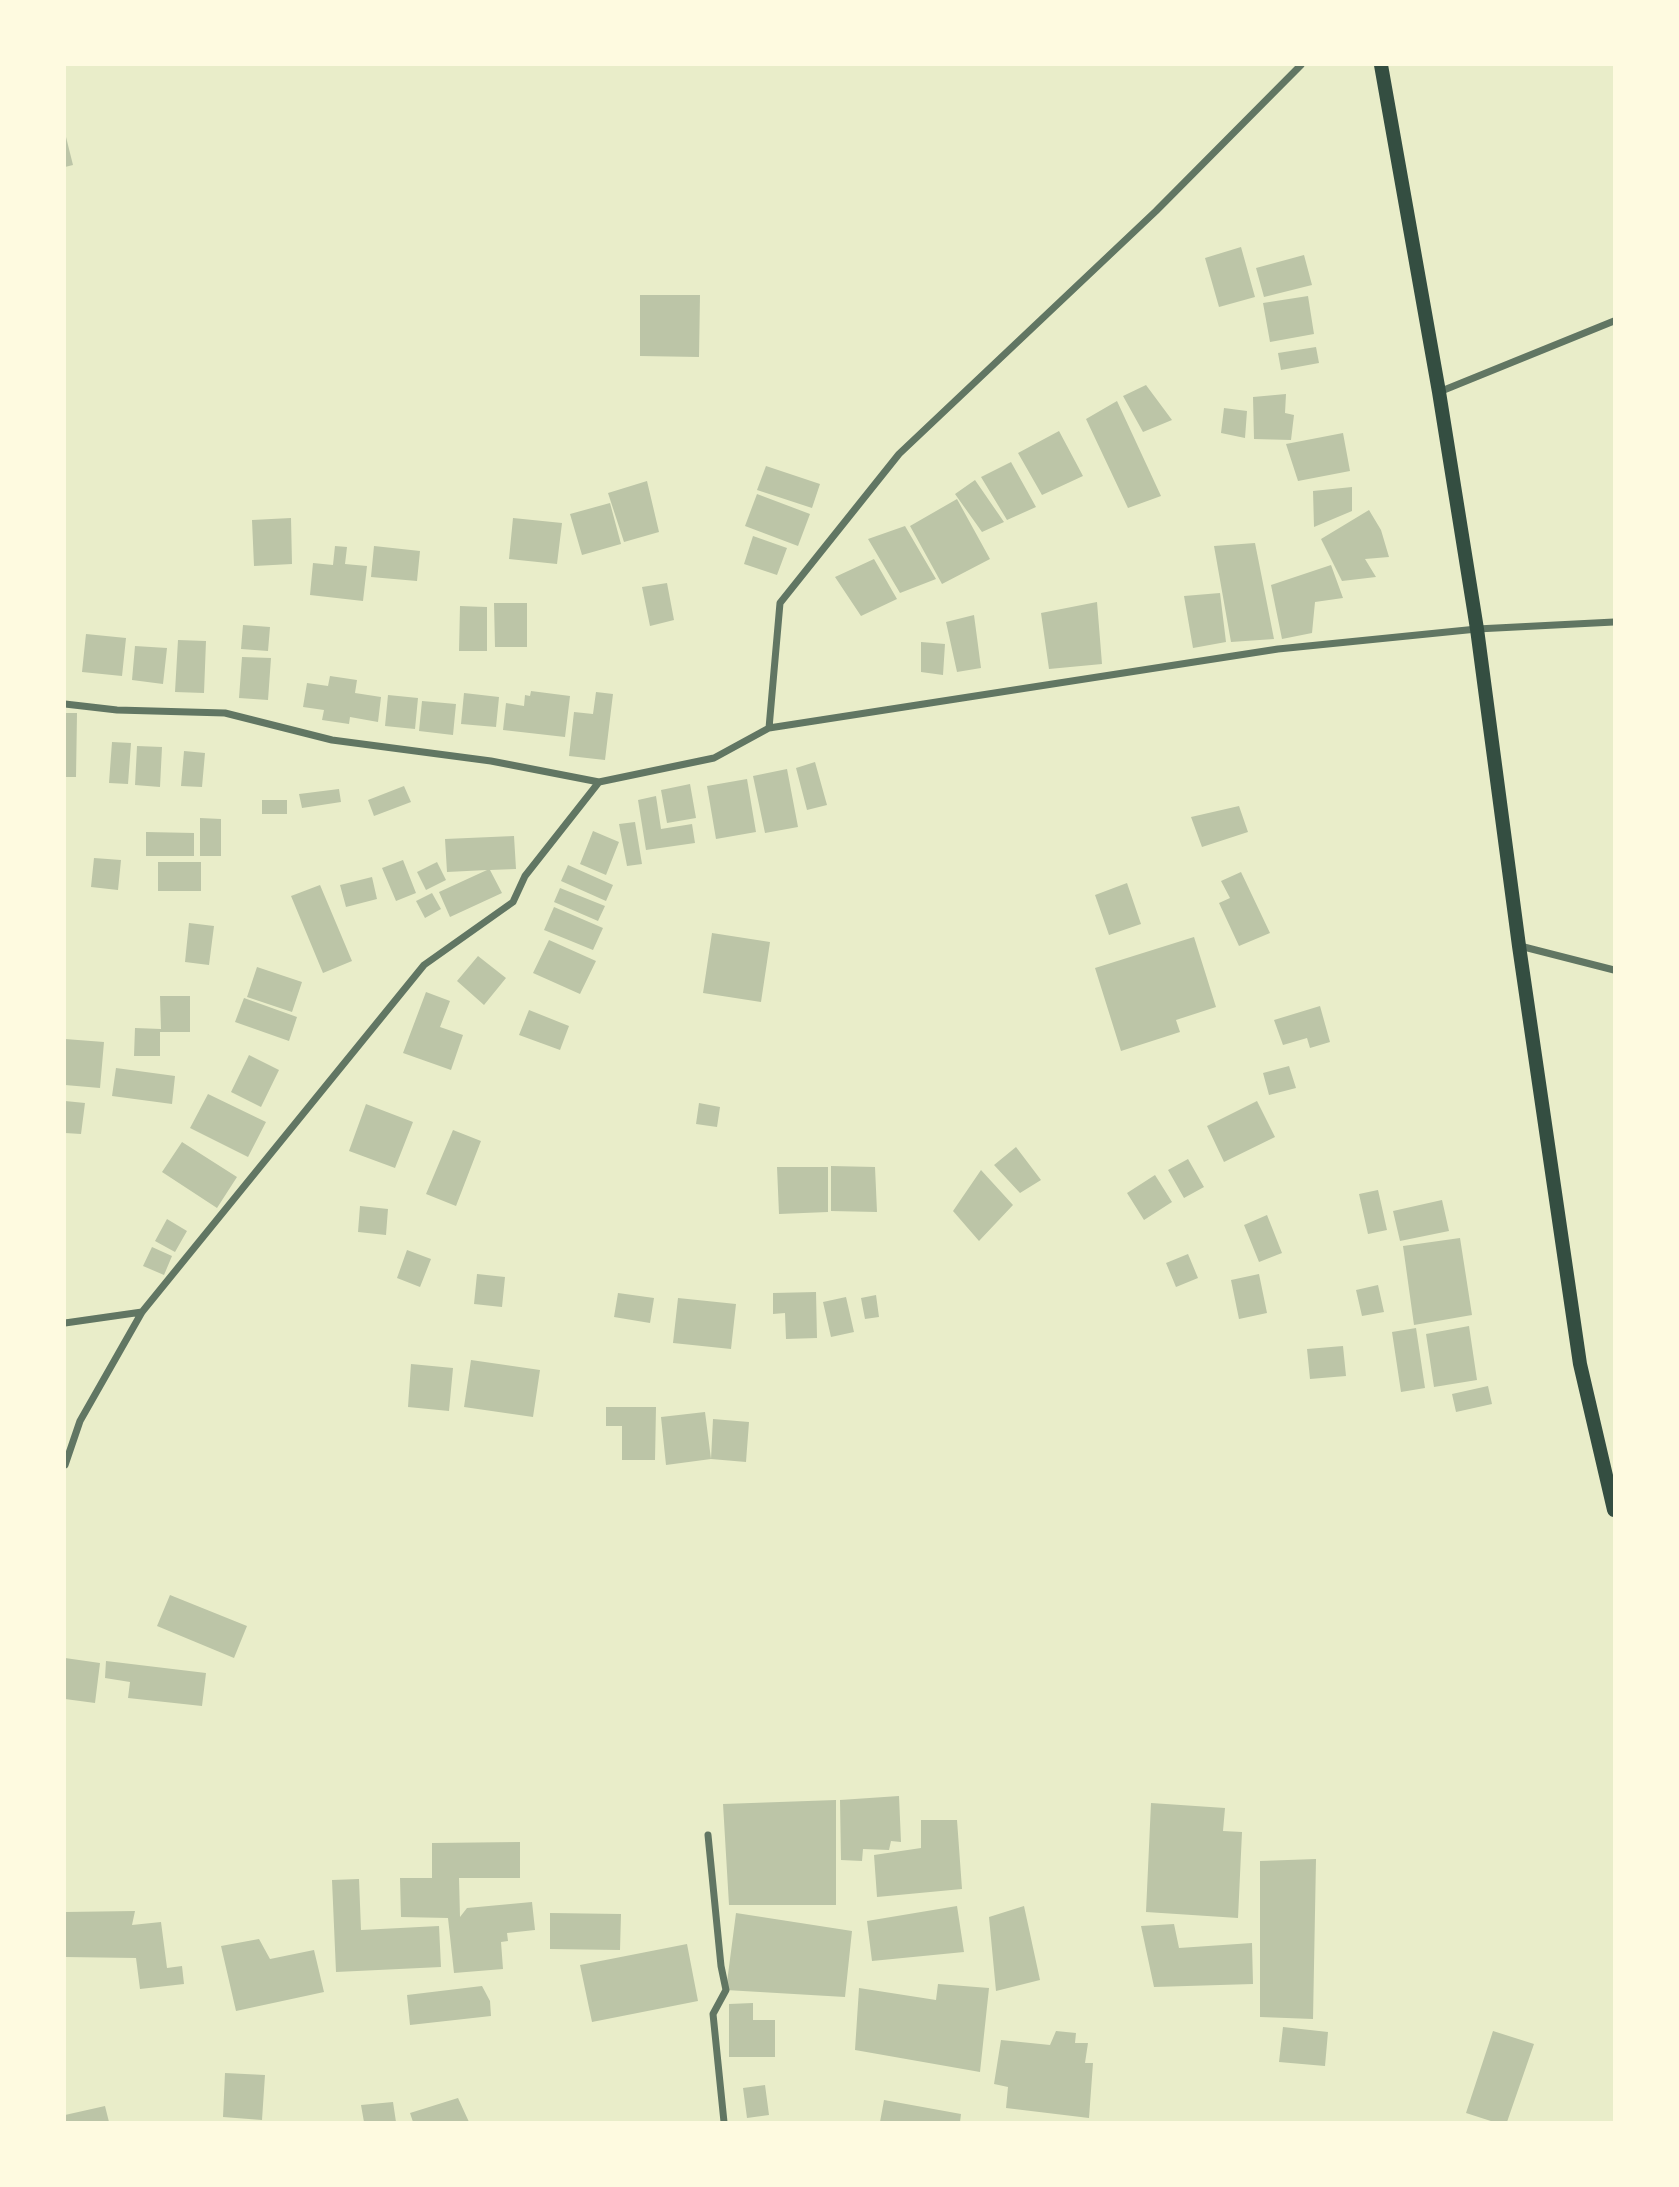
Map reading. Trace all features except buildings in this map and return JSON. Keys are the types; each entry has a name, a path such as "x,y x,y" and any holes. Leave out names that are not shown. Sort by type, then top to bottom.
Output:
{"main road":[{"path":"1381,65 1439,392 1477,629 1519,946 1580,1364 1614,1510"}],"street":[{"path":"769,728 780,603 890,465 1156,211 1301,65"},
{"path":"1439,392 1614,321"},
{"path":"65,704 117,710 225,713 332,740 491,761 599,782 715,758 769,728 1278,649 1477,629 1614,622"},
{"path":"65,1465 80,1421 142,1312 424,965 513,902 525,876 599,782"},
{"path":"1519,946 1614,970"},
{"path":"65,1323 142,1312"},
{"path":"708,1835 721,1966 726,1990 713,2014 724,2122"}]}
